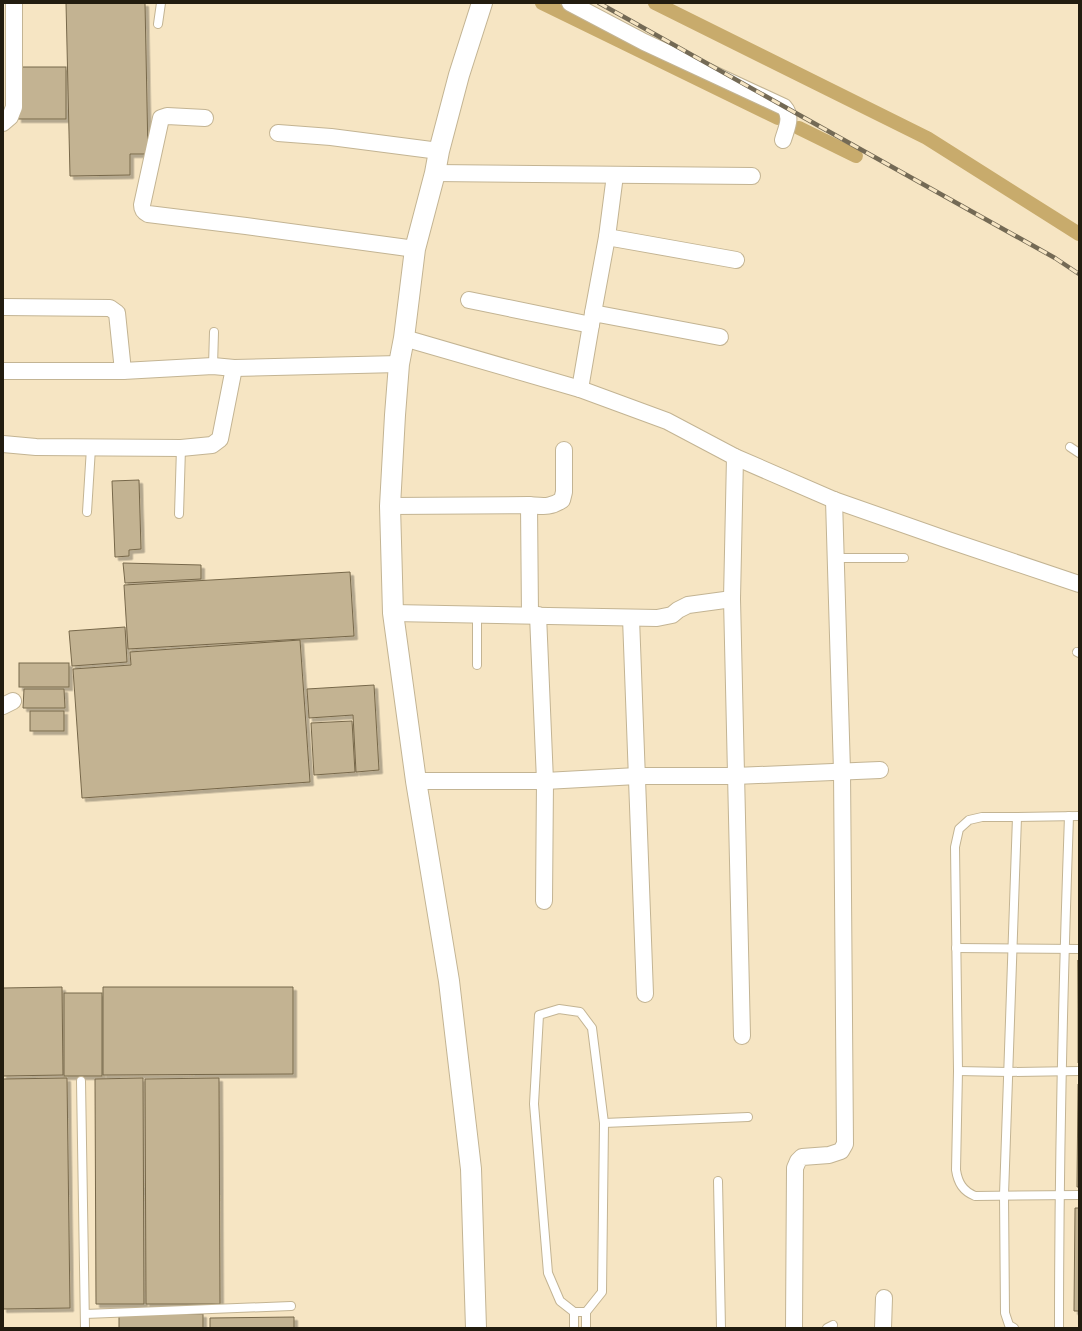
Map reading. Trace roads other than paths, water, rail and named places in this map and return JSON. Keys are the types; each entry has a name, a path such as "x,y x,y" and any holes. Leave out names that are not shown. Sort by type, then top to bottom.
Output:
{"street":[{"path":"3,123 10,117 14,107 14,3"},
{"path":"476,1328 472,1169 449,981 416,781 393,613 390,506 399,364 404,338 415,249 459,75 482,3"},
{"path":"570,3 644,42 784,107 788,112 789,120 783,140"},
{"path":"205,118 168,116 161,118 142,205 144,212 148,214 415,249"},
{"path":"278,133 331,137 439,151"},
{"path":"435,173 752,176"},
{"path":"580,389 607,237 615,175"},
{"path":"607,237 736,260"},
{"path":"469,300 720,337"},
{"path":"3,307 110,308 117,313 123,371"},
{"path":"404,338 580,389 667,421 735,457 834,500 1079,584"},
{"path":"3,371 123,371 213,366 234,368 399,364"},
{"path":"3,444 36,447 91,448 181,448 212,445 220,439 234,368"},
{"path":"390,506 554,505 562,500 564,492 564,450"},
{"path":"735,457 732,599 742,1036"},
{"path":"794,1328 795,1168 798,1161 802,1158 829,1155 841,1151 845,1144 842,771 834,500"},
{"path":"529,505 544,781 544,900"},
{"path":"393,613 657,618 672,615 688,605 732,599"},
{"path":"631,618 645,994"},
{"path":"416,781 544,781 637,776 736,776 880,770"},
{"path":"883,1328 884,1298"}],"lane":[{"path":"158,24 161,3"},
{"path":"213,366 214,332"},
{"path":"1070,447 1079,453"},
{"path":"87,512 91,448"},
{"path":"179,514 181,448"},
{"path":"836,558 904,558"},
{"path":"477,614 477,665"},
{"path":"1059,1328 1059,1195 1069,816"},
{"path":"1079,816 982,817 969,820 959,829 955,847 958,1071 956,1170 958,1180 962,1188 975,1196 1079,1195"},
{"path":"1014,1328 1009,1325 1005,1313 1004,1196 1017,817"},
{"path":"956,948 1079,949"},
{"path":"586,1312 574,1312 560,1301 548,1273 534,1104 539,1015 559,1009 580,1012 592,1028 604,1123 602,1292 586,1312 586,1328"},
{"path":"958,1071 1079,1072"},
{"path":"81,1081 85,1328"},
{"path":"604,1123 748,1117"},
{"path":"718,1181 721,1328"},
{"path":"85,1314 291,1306"},
{"path":"574,1312 574,1328"}],"waterway":[{"path":"542,3 778,118"},
{"path":"655,3 927,138 1079,234"},
{"path":"799,128 856,156"}],"railway":[{"path":"599,3 1055,258 1079,274"}]}
